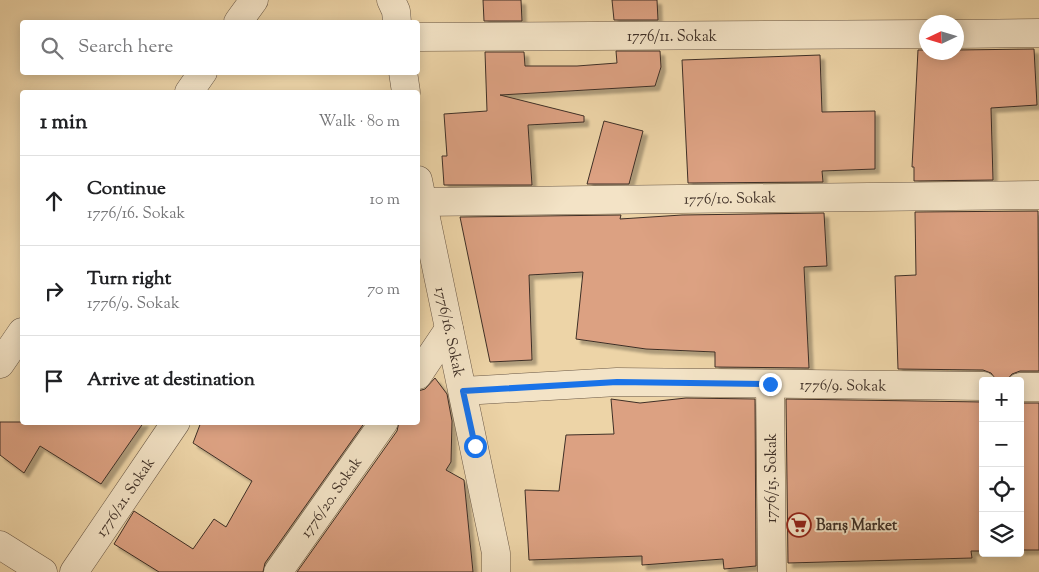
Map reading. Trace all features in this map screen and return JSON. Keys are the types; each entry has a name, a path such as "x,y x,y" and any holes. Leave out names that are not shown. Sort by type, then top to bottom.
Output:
{"street":[{"path":"239,20 254,0"},
{"path":"391,0 396,11 397,20"},
{"path":"964,34 1039,33"},
{"name":"1776/11. Sokak","path":"420,37 919,34"},
{"path":"190,90 201,75"},
{"path":"403,75 406,90"},
{"name":"1776/10. Sokak","path":"420,191 1039,194"},
{"name":"1776/16. Sokak","path":"420,196 463,391 492,566"},
{"path":"420,371 449,329"},
{"path":"0,364 20,335"},
{"name":"1776/9. Sokak","path":"463,391 617,382 979,386"},
{"name":"1776/15. Sokak","path":"770,384 772,572"},
{"path":"1024,387 1039,387"},
{"name":"1776/21. Sokak","path":"74,572 174,425"},
{"name":"1776/20. Sokak","path":"278,572 382,425"},
{"path":"0,545 43,572"}],"building":[{"path":"483,0 521,0 522,21 484,21"},
{"path":"612,0 657,0 658,20 614,20"},
{"path":"1034,49 1037,105 991,108 993,180 914,181 914,167 912,167 918,50 919,60 964,60 964,50"},
{"path":"616,51 660,51 661,67 655,86 500,95 584,116 584,122 528,125 532,185 444,185 442,156 447,156 444,114 487,111 485,52 524,52 525,66 577,66 617,63"},
{"path":"820,55 822,112 875,111 875,169 822,171 823,182 688,183 682,60"},
{"path":"604,121 643,131 629,184 587,184"},
{"path":"1038,211 1039,371 1020,371 1009,377 994,377 991,373 983,370 898,369 895,276 916,275 915,212"},
{"path":"824,213 827,266 804,267 809,368 715,367 715,352 646,349 576,339 583,272 529,275 532,360 490,362 460,217 621,215 620,219 682,215"},
{"path":"435,378 447,394 452,421 451,462 446,470 464,480 473,572 297,572 397,431 398,425 420,425 420,390 425,389"},
{"path":"686,398 755,399 756,566 724,569 723,559 642,565 642,556 529,560 525,490 559,491 566,435 614,434 611,399 640,403"},
{"path":"786,399 979,402 979,551 971,551 972,558 788,563"},
{"path":"1024,403 1039,403 1039,550 1024,550"},
{"path":"0,422 20,422 20,425 142,425 101,484 40,446 24,473 0,455"},
{"path":"200,425 363,425 265,563 263,572 159,572 114,544 134,511 193,549 214,519 226,527 252,481 193,443"}],"place":[{"name":"Barış Market","path":"799,525"}],"route":[{"path":"475,446 463,391 617,382 770,384"}]}
